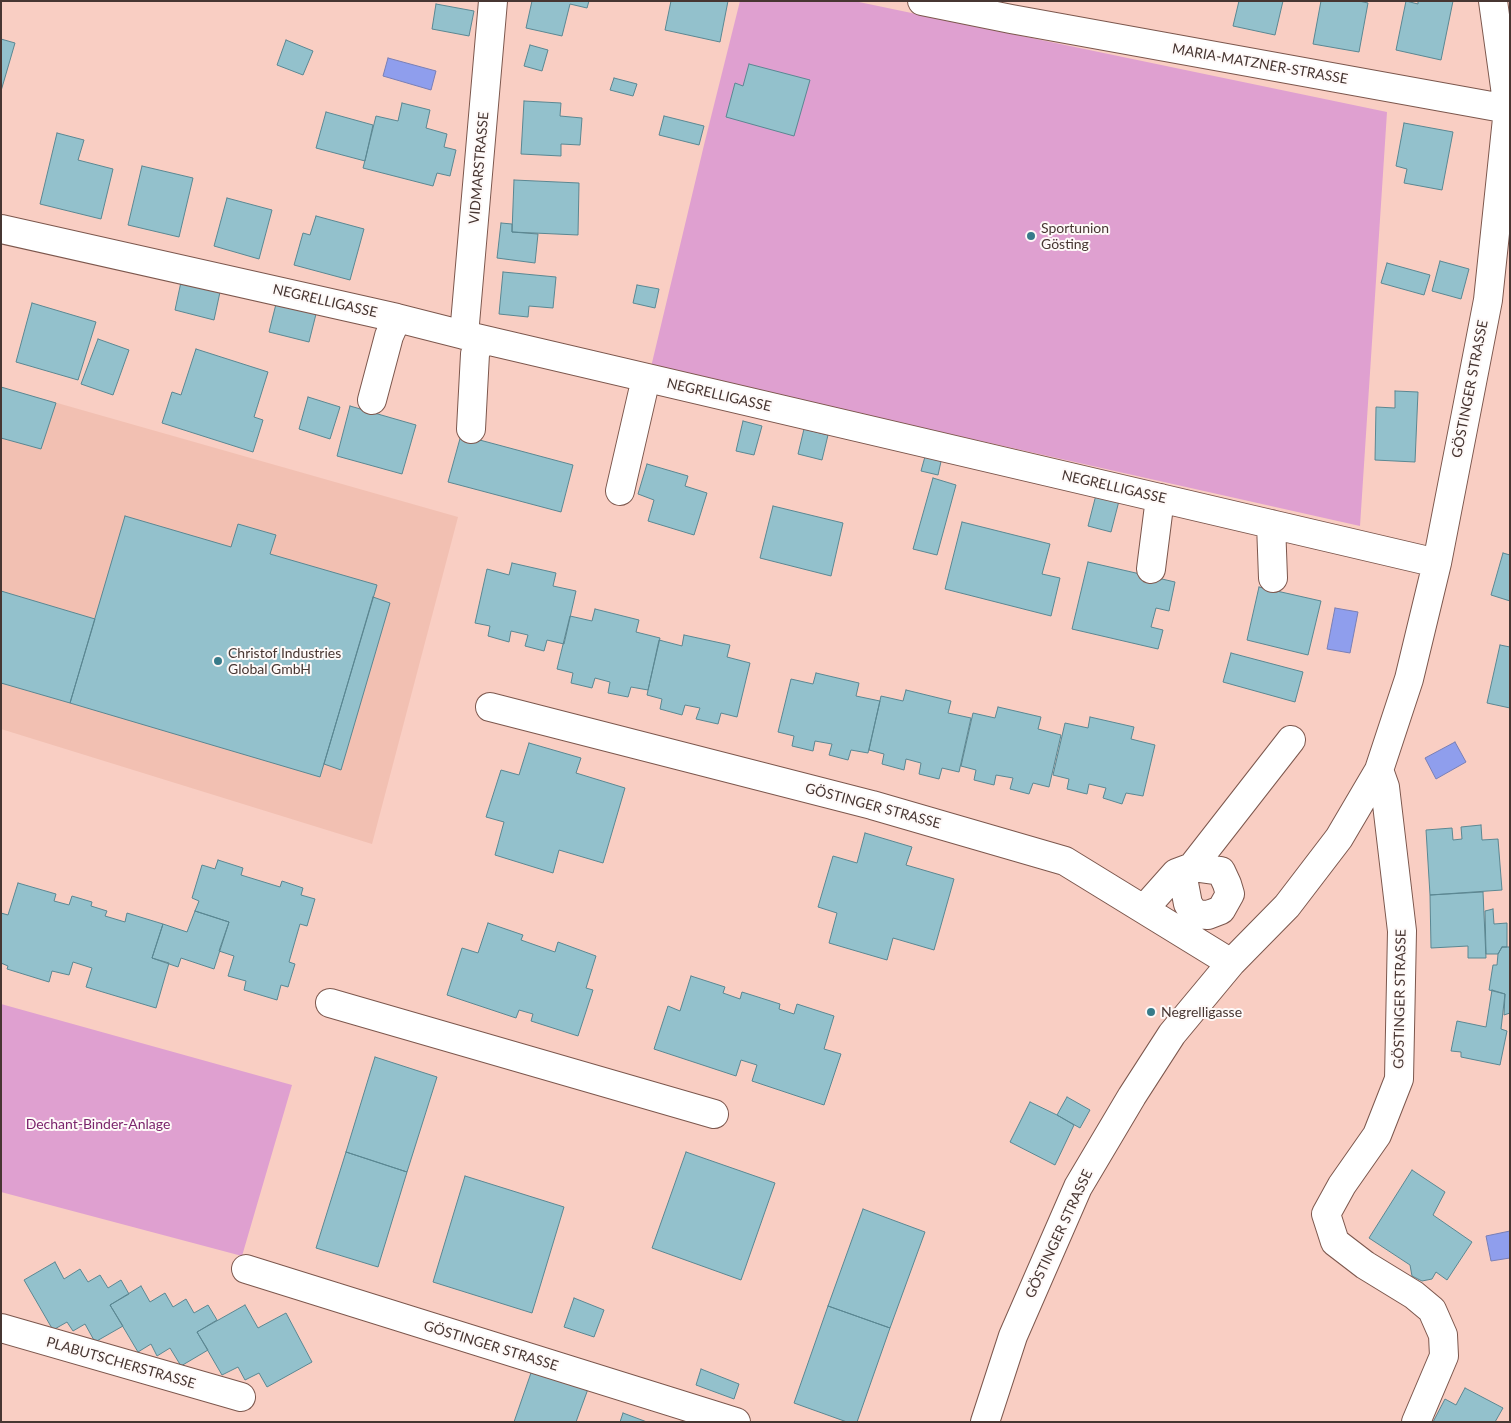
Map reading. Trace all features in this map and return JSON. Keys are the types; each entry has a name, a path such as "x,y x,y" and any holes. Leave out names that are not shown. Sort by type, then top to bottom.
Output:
{"street":[{"name":"VIDMARSTRASSE","path":"471,429 476,354 472,337 493,1"},
{"name":"MARIA-MATZNER-STRASSE","path":"922,1 1012,10 1508,110"},
{"name":"GÖSTINGER STRASSE","path":"985,1422 1013,1336 1078,1187 1132,1096 1172,1034 1231,963 1287,906 1339,838 1379,770 1409,679 1437,562 1488,300 1508,110 1493,1"},
{"name":"NEGRELLIGASSE","path":"1,229 397,318 646,378 1437,562"},
{"path":"372,400 389,336 397,318"},
{"path":"620,491 646,378"},
{"path":"1151,569 1160,498"},
{"path":"1271,524 1273,578"},
{"name":"GÖSTINGER STRASSE","path":"490,707 872,805 1065,861 1231,963"},
{"path":"1144,909 1176,873 1188,875 1291,740"},
{"name":"GÖSTINGER STRASSE","path":"1379,770 1385,787 1402,931 1399,1079 1377,1135 1342,1185 1326,1214 1335,1242 1365,1265 1414,1295 1432,1310 1443,1335 1444,1356 1416,1422"},
{"path":"330,1003 714,1114"},
{"name":"GÖSTINGER STRASSE","path":"246,1269 736,1422"},
{"name":"PLABUTSCHERSTRASSE","path":"1,1328 241,1397"}],"shaded area":[{"name":"Christof Industries Global GmbH","path":"1,387 458,517 372,844 1,729"}],"green space":[{"name":"Sportunion Gösting","path":"740,1 854,1 1387,112 1360,526 651,367"},
{"name":"Dechant-Binder-Anlage","path":"1,1004 292,1085 242,1256 1,1192"}],"water":[{"path":"388,58 436,71 431,90 383,76"},
{"path":"1335,608 1358,612 1350,653 1327,649"},
{"path":"1455,742 1466,762 1436,779 1425,758"},
{"path":"1510,1231 1510,1258 1491,1261 1486,1236"}],"building":[{"path":"532,1 589,1 587,8 570,4 562,36 526,28"},
{"path":"671,1 728,1 720,42 665,30"},
{"path":"1239,1 1283,1 1275,35 1233,26"},
{"path":"1321,1 1359,1 1368,3 1359,52 1313,44"},
{"path":"1406,1 1418,4 1418,1 1453,1 1441,60 1396,50"},
{"path":"436,4 474,11 469,36 432,29"},
{"path":"1,39 15,43 1,91"},
{"path":"286,40 313,51 303,75 277,65"},
{"path":"530,45 548,50 542,71 524,66"},
{"path":"749,64 810,80 794,136 726,117 735,83 743,86"},
{"path":"614,78 637,84 633,96 610,90"},
{"path":"524,101 561,103 560,116 582,118 580,145 561,144 561,156 521,154"},
{"path":"402,103 430,110 426,128 447,134 444,147 456,150 450,176 437,173 433,186 363,168 376,116 398,121"},
{"path":"326,112 373,125 365,161 316,148"},
{"path":"664,116 704,126 699,145 659,135"},
{"path":"1404,123 1453,132 1442,190 1404,183 1407,169 1396,166"},
{"path":"57,133 84,140 78,160 113,169 101,219 40,204"},
{"path":"142,166 193,178 179,237 128,225"},
{"path":"514,180 579,183 578,235 512,232"},
{"path":"227,198 272,210 259,259 214,246"},
{"path":"316,216 364,229 350,280 294,265 303,233 310,235"},
{"path":"501,223 512,224 512,232 538,234 535,263 497,258"},
{"path":"1440,261 1469,269 1461,299 1432,291"},
{"path":"1387,263 1430,275 1424,295 1381,283"},
{"path":"503,272 556,277 553,308 529,306 528,317 499,314"},
{"path":"181,282 220,292 214,320 175,310"},
{"path":"637,285 659,289 655,308 633,303"},
{"path":"32,303 96,322 78,380 16,362"},
{"path":"276,304 316,314 309,342 269,332"},
{"path":"98,339 129,350 113,395 81,384"},
{"path":"196,349 268,372 254,417 263,420 253,452 162,423 172,392 181,395"},
{"path":"1,387 56,403 41,449 1,438"},
{"path":"1395,391 1418,392 1415,462 1375,460 1376,407 1395,408"},
{"path":"308,397 340,407 330,439 299,429"},
{"path":"350,406 416,425 402,474 337,456"},
{"path":"743,421 762,426 754,455 736,451"},
{"path":"804,429 828,435 822,460 798,454"},
{"path":"461,435 573,465 561,512 448,482"},
{"path":"926,453 942,457 938,475 921,471"},
{"path":"647,464 688,476 685,486 707,493 694,535 648,521 654,500 638,494"},
{"path":"933,478 956,485 937,555 913,549"},
{"path":"1097,491 1120,497 1111,532 1088,526"},
{"path":"773,506 843,523 831,576 760,558"},
{"name":"Christof Industries Global GmbH","path":"125,516 231,547 238,524 276,535 270,554 377,585 320,777 70,703"},
{"path":"962,522 1050,544 1042,574 1060,578 1051,616 945,589"},
{"path":"1503,553 1510,555 1510,601 1491,595"},
{"path":"1088,562 1175,582 1169,611 1156,608 1151,627 1163,630 1158,649 1072,629"},
{"path":"512,563 556,573 553,586 576,591 564,644 547,640 544,651 525,646 528,635 511,631 509,642 488,636 490,626 475,623 487,569 509,575"},
{"path":"1259,587 1321,601 1308,655 1247,640"},
{"path":"1,591 95,619 70,703 1,683"},
{"path":"373,597 390,603 341,770 324,764"},
{"path":"595,609 639,620 636,632 660,638 648,690 631,687 628,697 608,693 610,682 595,678 592,688 571,683 573,673 557,669 570,616 592,621"},
{"path":"684,635 730,645 727,657 750,663 737,717 721,713 718,724 696,719 700,708 685,705 682,715 660,709 662,699 647,695 659,640 682,646"},
{"path":"1500,645 1510,647 1510,708 1487,703"},
{"path":"1231,653 1303,672 1295,702 1223,682"},
{"path":"816,673 859,683 856,696 880,701 868,753 851,750 848,760 829,755 832,744 815,741 813,751 792,746 794,736 778,732 791,679 813,684"},
{"path":"906,690 951,701 948,713 971,718 959,772 942,768 939,779 919,774 921,763 906,759 904,770 882,764 884,754 869,750 881,696 903,701"},
{"path":"998,707 1041,717 1038,729 1061,735 1049,787 1033,783 1029,794 1010,789 1013,778 996,775 994,785 974,780 976,770 961,766 973,713 995,718"},
{"path":"1090,717 1134,727 1131,739 1155,745 1143,796 1126,793 1122,804 1103,798 1106,788 1089,784 1087,794 1067,789 1069,779 1053,775 1065,723 1088,728"},
{"path":"529,743 581,758 576,773 625,788 603,863 559,850 553,873 495,855 504,822 486,817 501,770 519,775"},
{"path":"1481,825 1482,840 1498,839 1502,890 1430,895 1426,830 1452,828 1453,840 1462,839 1461,827"},
{"path":"865,833 912,847 906,865 954,879 934,950 893,938 887,960 829,943 837,913 818,907 833,856 857,863"},
{"path":"218,860 243,868 241,875 280,887 282,881 303,888 301,895 315,899 307,926 300,924 289,962 295,964 288,987 281,985 277,1000 244,990 246,981 228,976 234,956 219,951 229,922 195,911 199,901 192,898 202,865 215,869"},
{"path":"18,883 56,894 54,901 69,905 72,896 92,902 91,906 107,911 105,916 125,922 127,913 163,924 152,958 169,963 156,1008 86,987 92,968 73,962 69,975 52,971 49,982 7,969 8,966 1,963 1,913 8,915"},
{"path":"1483,892 1486,958 1468,958 1468,946 1431,948 1430,895"},
{"path":"1493,909 1494,924 1507,923 1507,947 1502,947 1498,954 1486,954 1485,911"},
{"path":"195,911 229,922 214,969 181,958 178,967 152,958 163,924 187,932"},
{"path":"488,923 523,935 521,940 555,952 558,942 596,956 586,988 593,990 578,1036 531,1021 533,1014 519,1010 516,1018 447,995 462,948 478,953"},
{"path":"1502,947 1510,947 1510,1013 1504,1015 1505,994 1489,990 1493,965 1497,965 1498,954"},
{"path":"691,976 725,987 723,993 740,999 742,992 780,1004 779,1009 794,1014 797,1004 834,1016 824,1049 841,1054 824,1105 752,1081 757,1065 741,1060 736,1076 654,1049 668,1006 680,1011"},
{"path":"1492,990 1505,994 1501,1029 1507,1031 1500,1065 1461,1057 1461,1052 1451,1051 1457,1021 1486,1027"},
{"path":"375,1057 437,1077 407,1172 346,1152"},
{"path":"1067,1097 1090,1110 1080,1128 1057,1115"},
{"path":"1030,1102 1074,1125 1055,1165 1010,1142"},
{"path":"346,1152 407,1172 378,1267 316,1248"},
{"path":"686,1152 775,1183 741,1280 652,1248"},
{"path":"1412,1170 1445,1192 1433,1215 1472,1242 1447,1280 1436,1272 1432,1279 1422,1281 1412,1276 1410,1265 1369,1238"},
{"path":"465,1176 564,1207 532,1313 433,1282"},
{"path":"863,1209 925,1232 890,1328 828,1306"},
{"path":"55,1262 64,1279 80,1269 88,1282 100,1275 108,1288 121,1280 129,1294 110,1305 123,1326 95,1342 85,1324 73,1331 67,1322 53,1330 24,1280"},
{"path":"141,1286 150,1302 165,1293 173,1307 186,1299 194,1313 208,1305 217,1320 197,1332 208,1350 181,1366 170,1348 157,1356 151,1344 138,1352 110,1305"},
{"path":"574,1298 604,1310 594,1337 564,1327"},
{"path":"245,1305 258,1328 286,1313 312,1362 267,1387 259,1373 245,1380 238,1367 222,1375 197,1332"},
{"path":"828,1306 890,1328 857,1422 847,1422 794,1403"},
{"path":"701,1369 739,1384 734,1399 696,1385"},
{"path":"532,1370 588,1389 576,1422 514,1422"},
{"path":"1465,1388 1503,1408 1495,1422 1433,1422 1445,1399 1456,1405"},
{"path":"623,1413 647,1422 620,1422"}],"place":[{"name":"Sportunion Gösting","path":"1031,236"},
{"name":"Christof Industries Global GmbH","path":"218,661"},
{"name":"Negrelligasse","path":"1151,1012"}]}
